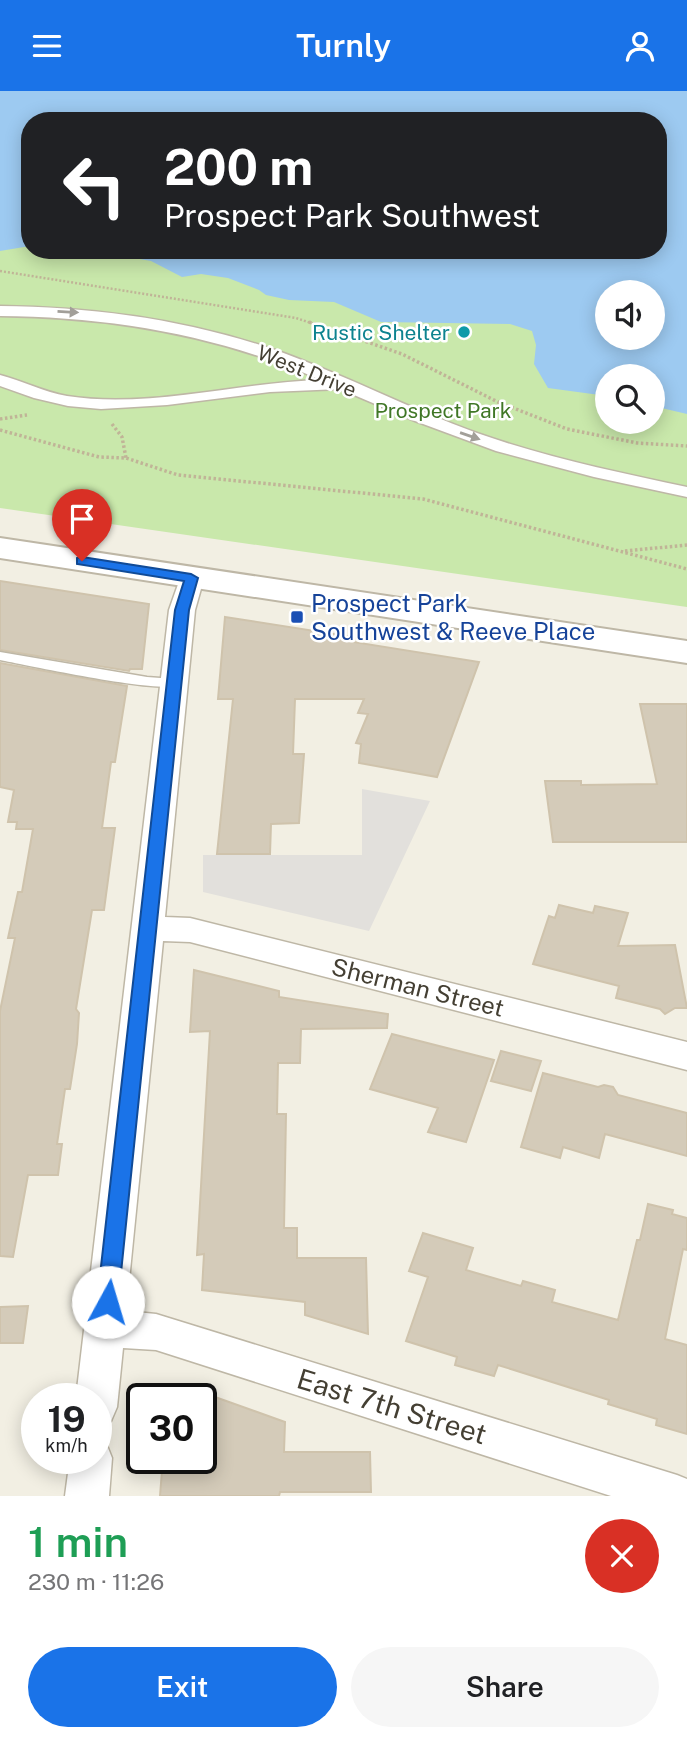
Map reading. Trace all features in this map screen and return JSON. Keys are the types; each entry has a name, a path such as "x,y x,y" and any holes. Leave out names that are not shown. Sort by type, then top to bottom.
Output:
{"street":[{"name":"West Drive","path":"0,311 107,315 183,329 248,347 441,426 523,454 572,468 687,492"},
{"path":"0,380 62,401 97,405 141,404 272,387 342,385"},
{"path":"0,548 687,652"},
{"path":"99,1383 182,610 191,578"},
{"name":"Sherman Street","path":"148,928 201,932 687,1056"},
{"name":"East 7th Street","path":"105,1328 156,1332 677,1496"},
{"path":"87,1496 89,1474"}],"lane":[{"path":"0,656 147,682 174,684"}],"path":[{"path":"0,271 296,318 402,354 498,402 568,429 637,443 687,446"},
{"path":"0,430 99,457 126,459 178,475 423,499 687,569"},
{"path":"621,551 661,550 687,545"}],"green space":[{"name":"Prospect Park","path":"0,91 687,91 687,607 0,508"}],"shaded area":[{"path":"362,789 430,801 369,931 203,892 203,855 362,855"}],"water":[{"path":"0,91 687,91 687,414 665,409 665,364 595,364 595,394 548,388 534,364 536,345 532,331 510,324 381,322 334,302 289,300 266,295 228,278 201,274 182,277 151,261 140,259 667,259 667,112 21,112 21,248 0,251"}],"building":[{"path":"0,581 149,604 142,669 129,671 0,650"},
{"path":"225,617 347,636 347,641 479,662 437,777 359,763 361,744 356,743 368,714 358,713 364,699 295,699 293,754 304,754 299,823 271,824 270,854 217,854 233,699 218,699"},
{"path":"0,663 127,686 115,762 111,762 102,828 115,828 104,910 92,910 76,1009 79,1013 77,1044 70,1089 65,1089 57,1144 62,1144 58,1175 28,1175 13,1257 0,1256 0,1011 15,938 8,938 18,892 22,892 33,829 16,829 17,822 8,822 14,790 0,787"},
{"path":"640,704 687,704 687,842 553,842 545,781 581,781 581,785 657,784"},
{"path":"559,905 593,913 595,906 628,913 618,946 675,945 687,1008 675,1008 665,1014 660,1009 616,998 619,986 533,964 549,916 555,918"},
{"path":"194,970 279,991 279,997 388,1014 387,1028 301,1029 300,1063 278,1063 277,1114 286,1114 284,1228 297,1228 297,1258 366,1258 368,1334 305,1315 305,1302 202,1290 204,1254 197,1255 210,1031 190,1032"},
{"path":"392,1034 494,1060 466,1142 428,1132 438,1108 370,1089"},
{"path":"501,1051 541,1061 531,1091 491,1081"},
{"path":"543,1073 598,1087 613,1087 618,1095 687,1113 687,1156 605,1134 599,1158 563,1147 560,1158 521,1147"},
{"path":"648,1204 673,1210 672,1214 687,1218 687,1250 683,1249 665,1339 687,1345 687,1434 656,1425 657,1419 608,1404 609,1400 498,1365 494,1376 455,1365 457,1357 406,1341 428,1277 409,1271 423,1233 473,1248 466,1270 521,1286 523,1281 555,1290 552,1302 618,1320"},
{"path":"28,1306 23,1343 0,1343 0,1307"},
{"path":"217,1398 285,1422 284,1452 370,1452 371,1492 280,1492 279,1496 160,1496 162,1474 217,1474"}],"place":[{"name":"Rustic Shelter","path":"464,332"},
{"name":"Prospect Park Southwest & Reeve Place","path":"297,617"}],"route":[{"path":"82,561 191,578 182,610 108,1302"}]}
